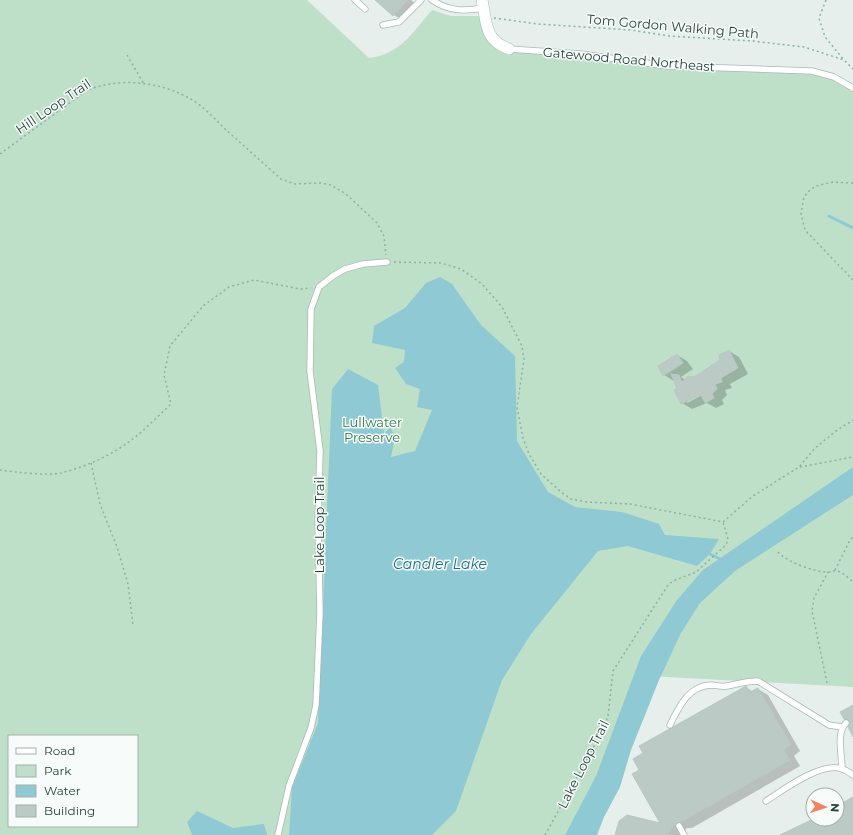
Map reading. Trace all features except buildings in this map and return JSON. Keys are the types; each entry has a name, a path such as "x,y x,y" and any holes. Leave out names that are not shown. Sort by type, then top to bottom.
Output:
{"street":[{"name":"Gatewood Road Northeast","path":"484,8 487,31 491,38 498,45 509,49"}],"lane":[{"path":"355,0 365,9"},
{"path":"383,25 399,22 421,0"},
{"path":"432,0 451,10 462,11 484,8"},
{"name":"Gatewood Road Northeast","path":"509,49 581,54 651,64 812,71 834,77 853,88"},
{"path":"319,287 345,269 363,264 387,262"},
{"name":"Lake Loop Trail","path":"278,835 289,786 311,728 316,705 320,612 318,521 320,450 310,371 311,309 319,287"},
{"path":"670,725 684,698 696,689 710,685 725,686 746,681 758,681 829,725 844,725 839,734 842,768"},
{"path":"766,801 787,787 822,769 842,768 853,775"},
{"path":"679,826 684,835"}],"path":[{"path":"826,0 820,18 825,37 844,60"},
{"name":"Tom Gordon Walking Path","path":"484,8 538,24 631,30 669,36 752,41 804,47 844,60 853,69"},
{"path":"127,55 144,84"},
{"name":"Hill Loop Trail","path":"0,154 86,91 101,84 122,82 144,84 175,91 196,102 281,179 295,184 320,183 331,185 346,194 377,223 384,236 387,262"},
{"path":"853,183 833,182 816,186 804,197 801,214 805,230 853,280"},
{"path":"387,262 441,263 461,269 482,284 502,307 522,346 524,359 517,407 523,438 529,454 541,474 571,499 586,502 630,504 723,522 753,496 799,467 815,448 836,431 853,420"},
{"path":"0,470 12,472 60,473 91,463 120,448 143,431 171,404 164,375 170,346 203,306 229,287 254,280 300,289 319,287"},
{"path":"799,467 853,457"},
{"path":"91,463 100,504 117,547 128,584 133,625"},
{"name":"Lake Loop Trail","path":"545,835 604,728 608,716 613,671 668,585 672,581 696,572 726,545 728,539 723,522"},
{"path":"778,552 784,558 791,561 828,572 835,570 853,537"},
{"path":"835,570 853,582"},
{"path":"827,683 812,611 814,598 828,572"}],"green space":[{"name":"Lullwater Preserve","path":"0,0 307,0 369,58 380,56 398,47 412,34 432,10 451,16 486,16 498,45 651,64 823,73 853,88 853,687 649,676 581,835 0,835"}],"water":[{"name":"Candler Lake","path":"440,277 452,284 481,325 515,356 517,441 548,492 575,507 622,512 659,524 665,535 719,539 710,554 697,566 628,546 598,551 531,634 502,680 456,811 432,835 289,835 292,788 318,723 332,389 348,369 378,385 384,434 390,427 395,436 391,457 415,451 432,410 417,407 420,389 406,384 395,368 404,362 405,350 372,343 374,326 405,308 426,283"},
{"path":"853,467 853,495 735,571 700,603 681,633 659,680 631,750 620,787 604,817 597,835 565,835 596,776 641,656 677,600 703,570"},
{"path":"197,811 233,828 264,824 267,835 192,835 187,822"}],"waterway":[{"path":"829,216 853,228"},
{"path":"710,554 720,559"}]}
